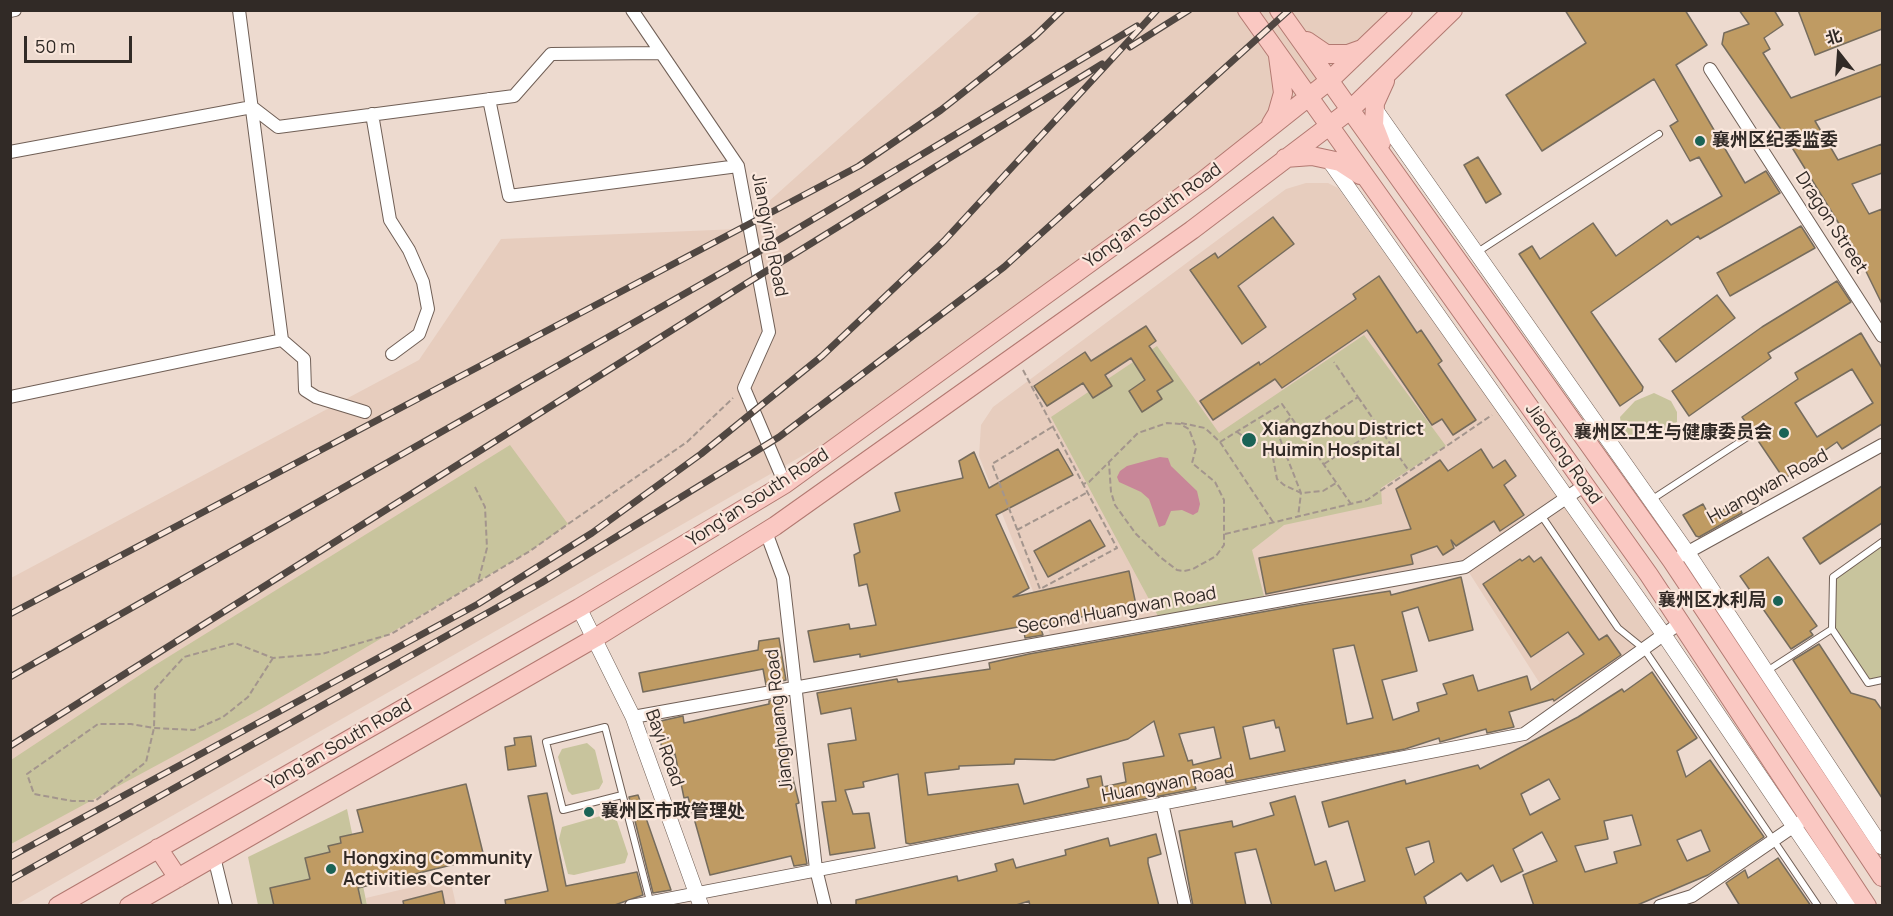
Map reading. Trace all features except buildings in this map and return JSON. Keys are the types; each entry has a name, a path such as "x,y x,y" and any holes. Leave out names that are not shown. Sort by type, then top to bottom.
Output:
{"main road":[{"name":"Jiaotong Road","path":"1247,10 1585,485 1680,623 1801,821 1867,906"},
{"name":"Jiaotong Road","path":"1279,10 1390,167 1679,556 1882,877"},
{"name":"Yong'an South Road","path":"58,906 579,608 785,484 1204,180 1330,81 1403,10"},
{"name":"Yong'an South Road","path":"129,906 595,638 766,532 1192,230 1350,110 1453,10"},
{"path":"1297,35 1326,54 1348,54 1364,48"},
{"path":"1267,129 1277,114 1283,93 1278,54"},
{"path":"1389,73 1375,109 1374,125 1390,167"},
{"path":"1285,158 1312,156 1340,162 1370,183"},
{"path":"158,848 178,878"}],"street":[{"path":"10,11 15,10"},
{"path":"239,10 282,340 304,359 305,390 316,397 365,412"},
{"name":"Jiangying Road","path":"632,10 738,166 769,332 744,388"},
{"path":"10,152 252,107 278,127 514,96 552,54 660,53"},
{"name":"Dragon Street","path":"1710,69 1882,336"},
{"path":"489,99 509,196 738,166"},
{"path":"1375,109 1651,501 1679,556 1766,671 1882,847"},
{"path":"372,114 390,220 409,250 423,282 428,309 419,334 392,354"},
{"path":"1328,159 1664,634 1801,821 1848,906"},
{"path":"10,397 282,340"},
{"path":"744,388 785,484"},
{"name":"Huangwan Road","path":"1679,556 1882,445"},
{"name":"Second Huangwan Road","path":"633,717 1466,567 1585,485"},
{"name":"Jianghuang Road","path":"766,532 783,578 816,869 825,906"},
{"name":"Bayi Road","path":"579,608 633,717 698,899"},
{"name":"Huangwan Road","path":"631,906 650,902 698,899 816,869 1524,734 1680,623"},
{"path":"1162,803 1185,906"},
{"path":"1660,906 1692,897 1801,821"},
{"path":"214,857 226,906"}],"lane":[{"path":"1476,253 1659,134"},
{"path":"1651,501 1749,436"},
{"path":"1540,515 1618,628 1644,649 1818,906"},
{"path":"1882,542 1833,577 1832,629 1868,683 1882,680"},
{"path":"1766,671 1832,629"},
{"path":"622,795 563,810 546,742 604,727 622,795 650,902"}],"path":[{"path":"1016,355 1117,548 1041,589 992,464 1052,427"},
{"path":"1334,362 1409,471"},
{"path":"273,658 248,697 223,717 194,730 154,728 131,724 98,724 27,774 34,795 72,801 94,801 146,762 154,728 155,690 184,657 235,643 273,658 322,654 391,634 530,551 687,442 744,388"},
{"path":"1303,434 1358,397"},
{"path":"1220,442 1282,404 1351,504"},
{"path":"1225,534 1366,500 1503,407"},
{"path":"1292,418 1276,430 1301,494 1298,516"},
{"path":"1083,484 1138,433 1167,423 1190,429 1196,448 1192,463 1215,482 1224,500 1224,545 1216,556 1193,569 1177,570 1160,557 1124,519 1111,492 1108,463"},
{"path":"1173,424 1186,423 1205,428 1220,442 1273,522"},
{"path":"1324,465 1379,428"},
{"path":"1237,432 1250,441 1262,444 1269,453 1277,479 1301,494 1323,491 1336,483"},
{"path":"1269,453 1283,447"},
{"path":"475,487 485,507 487,548 478,582"},
{"path":"1017,530 1088,492"}],"shaded area":[{"path":"981,11 1387,11 1308,96 970,360 11,906 11,578 419,360 501,239 738,229"},
{"name":"Xiangzhou District Huimin Hospital","path":"1306,183 1328,183 1338,188 1657,635 1553,704 1461,560 1051,636 979,456 981,425 993,407 1286,189"},
{"path":"1364,335 1446,446 1381,488 1382,504 1284,525 1252,550 1264,596 1158,616 1051,417 1157,346 1219,433"},
{"path":"1654,393 1671,401 1677,412 1677,422 1654,437 1630,439 1622,431 1620,417 1635,401"},
{"path":"510,445 568,524 530,551 261,709 11,844 11,760 152,667"},
{"path":"1160,457 1168,458 1171,466 1197,491 1200,504 1198,512 1193,515 1182,510 1171,511 1165,525 1159,527 1149,499 1141,492 1119,482 1117,477 1120,471 1127,466"},
{"path":"1882,542 1882,680 1868,683 1832,629 1833,577"},
{"path":"587,743 595,750 603,782 599,789 572,795 568,791 558,757 562,749"},
{"path":"347,809 367,905 258,905 248,857"},
{"path":"604,815 617,821 628,854 625,863 574,875 568,874 559,839 562,827"},
{"path":"450,878 456,905 367,905 366,898"}],"railway":[{"path":"10,614 859,166 941,110 1035,36 1062,10"},
{"path":"10,857 478,604 592,533 701,454 822,356 944,241 1157,10"},
{"path":"1130,47 1189,10"},
{"path":"10,880 541,583 779,437 1004,267 1289,10"},
{"path":"10,677 765,248 1137,26"},
{"path":"10,746 747,283 1102,64"}],"place":[{"name":"襄州区纪委监委","path":"1700,141"},
{"name":"襄州区卫生与健康委员会","path":"1784,433"},
{"name":"Xiangzhou District Huimin Hospital","path":"1249,440"},
{"name":"襄州区水利局","path":"1778,601"},
{"name":"襄州区市政管理处","path":"589,812"},
{"name":"Hongxing Community Activities Center","path":"331,869"}]}
